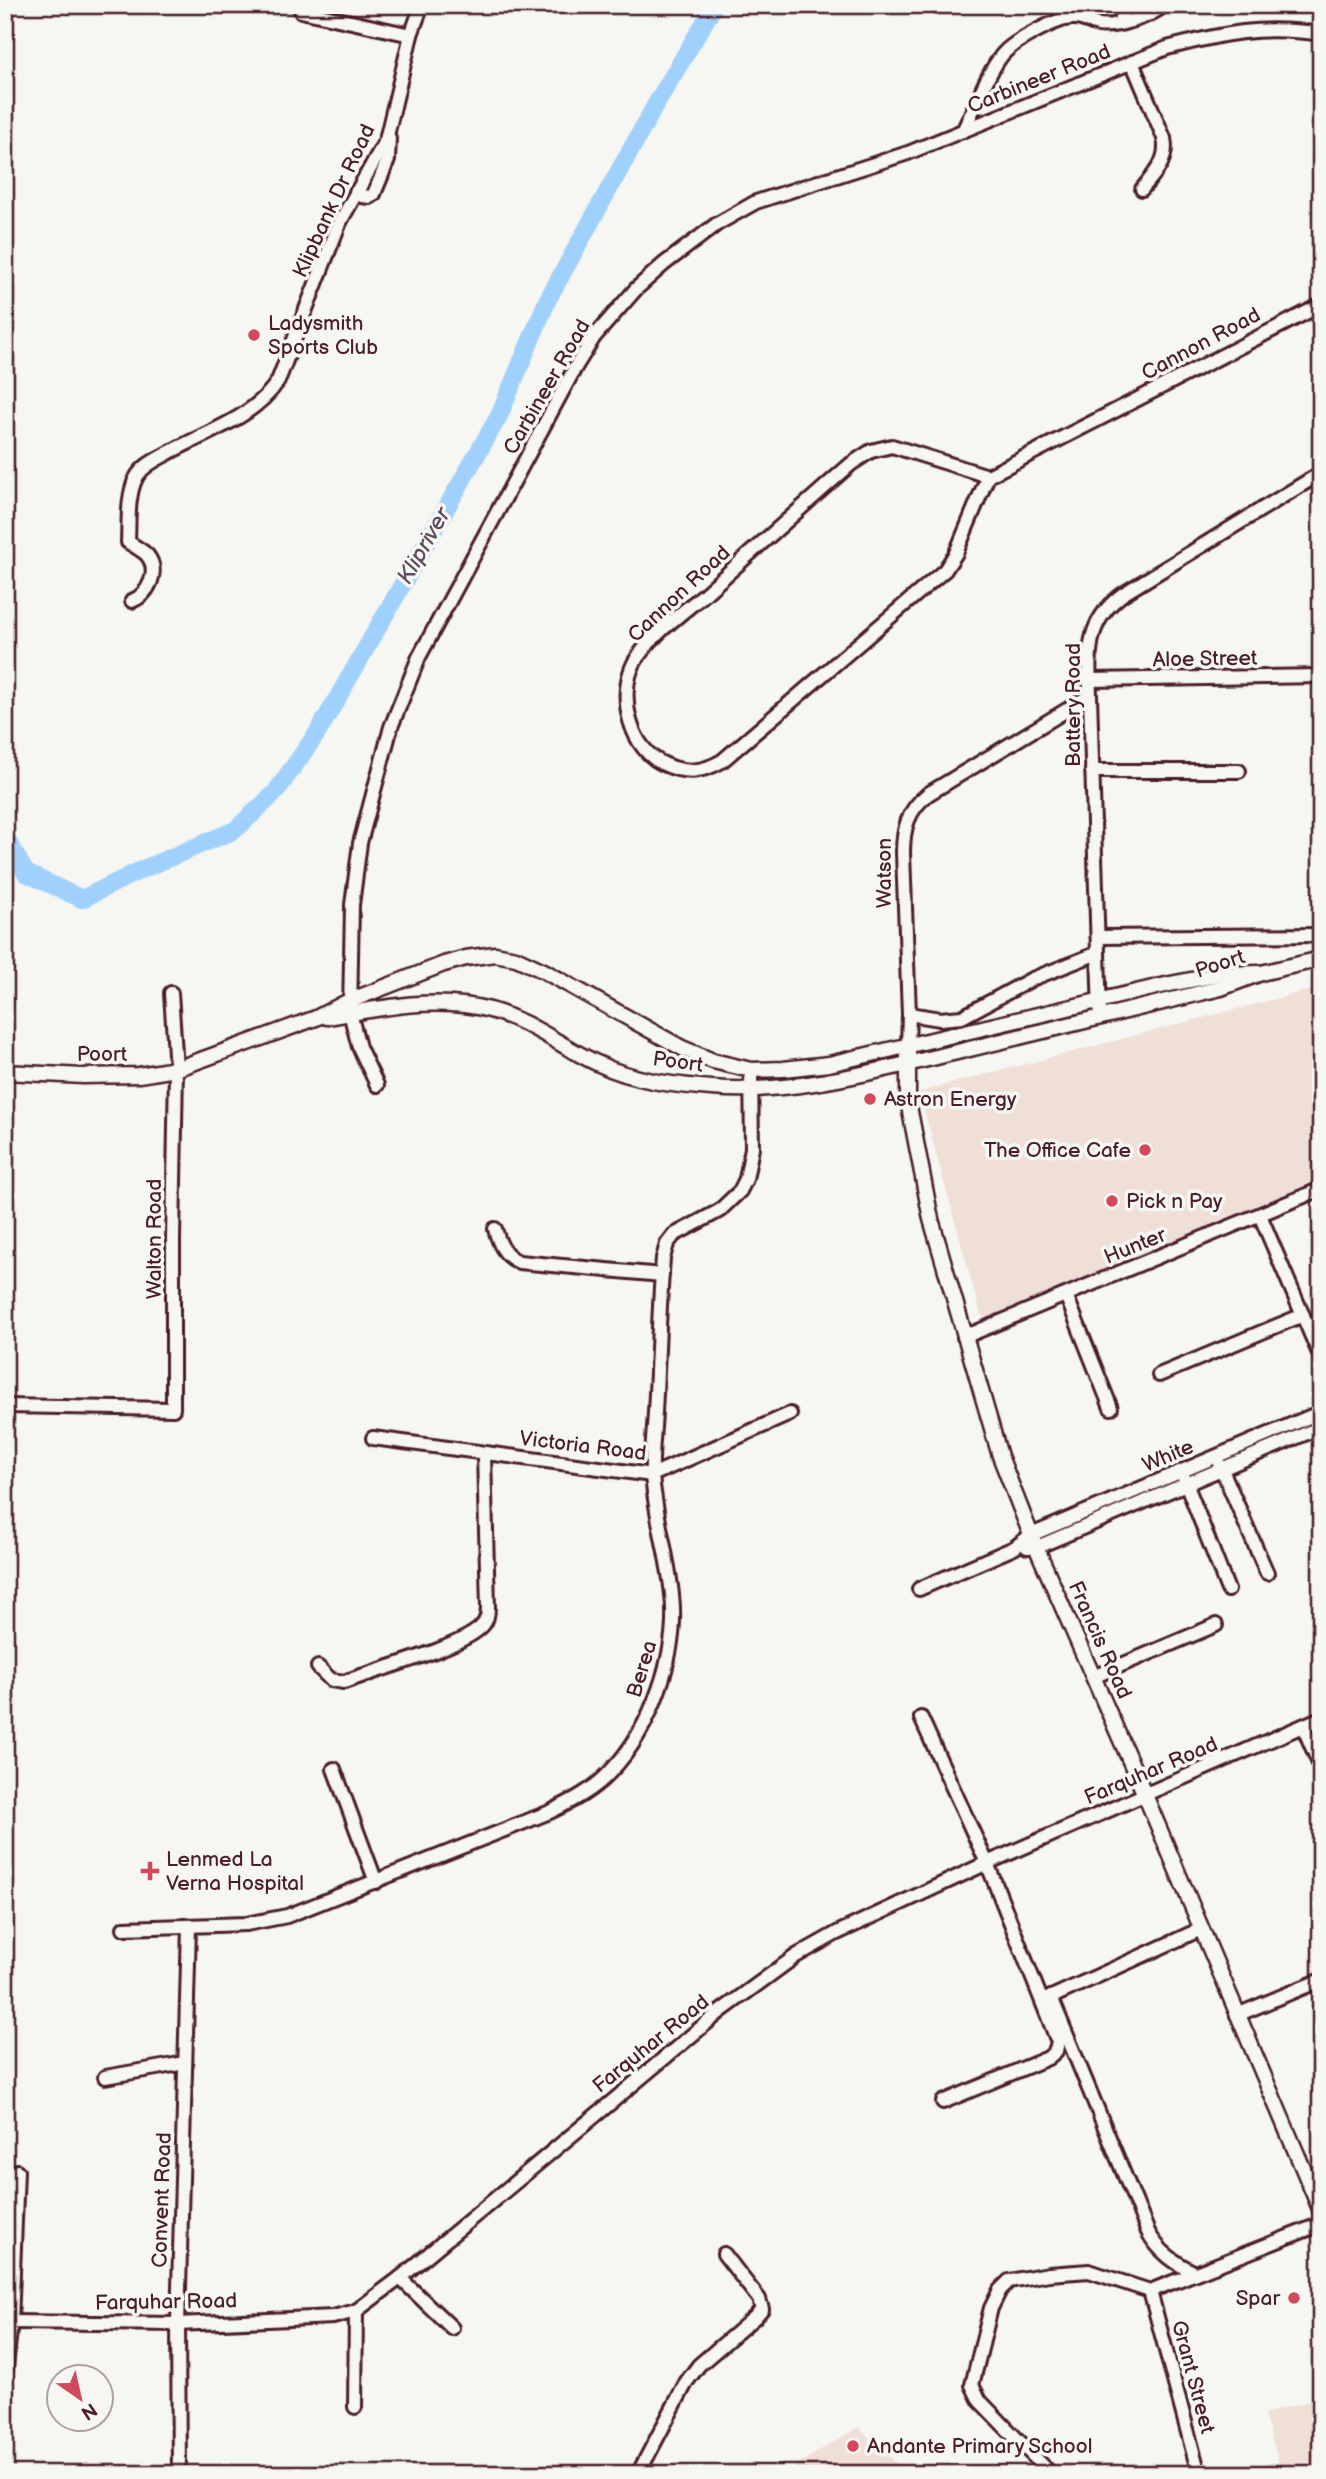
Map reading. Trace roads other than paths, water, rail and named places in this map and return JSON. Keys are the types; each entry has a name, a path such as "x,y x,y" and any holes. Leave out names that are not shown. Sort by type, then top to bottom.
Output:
{"street":[{"name":"Klipbank Dr Road","path":"132,601 142,597 151,581 153,566 146,554 128,542 135,480 144,468 242,415 268,395 278,381 328,249 389,130 411,35 422,5"},
{"path":"1120,22 1128,5"},
{"path":"963,131 998,61 1008,49 1064,18 1081,18 1101,25 1150,15 1164,5"},
{"path":"301,11 411,35"},
{"name":"Carbineer Road","path":"377,1085 359,1047 350,1007 352,905 356,865 399,704 425,646 576,366 614,312 645,281 695,239 742,210 778,195 908,153 1167,48 1238,32 1279,29 1321,34"},
{"path":"1132,62 1164,138 1166,149 1160,166 1142,189"},
{"name":"Cannon Road","path":"988,476 892,446 871,451 851,464 672,623 641,654 628,681 627,703 630,721 644,749 658,762 684,771 702,770 722,761 945,570 957,553 988,476 1321,305"},
{"name":"Battery Road","path":"1100,1016 1089,680 1093,633 1101,615 1112,602 1321,473"},
{"name":"Aloe Street","path":"1089,680 1321,676"},
{"name":"Watson","path":"907,1064 909,1014 903,853 904,830 910,814 928,794 1090,696"},
{"path":"1092,771 1239,771"},
{"path":"1098,937 1321,935"},
{"path":"909,1014 940,1019 962,1017 1032,979 1098,954"},
{"name":"Poort","path":"5,1072 83,1076 130,1075 176,1069 350,1007 466,958 506,955 544,971 681,1048 713,1061 751,1070 825,1065 1222,974 1261,973"},
{"path":"1261,973 1321,959"},
{"name":"Poort","path":"350,1007 415,1004 473,1006 528,1023 577,1053 617,1072 674,1085 751,1089 792,1086 907,1064 1221,988 1261,973"},
{"name":"Walton Road","path":"5,1406 173,1409 176,1069 171,993"},
{"name":"Francis Road","path":"907,1064 908,1101 931,1219 1000,1456 1321,2211"},
{"name":"Berea","path":"124,1928 267,1922 524,1824 569,1803 606,1777 632,1744 659,1687 673,1630 672,1596 652,1475 665,1250 674,1235 719,1211 740,1191 747,1179 752,1159 751,1070"},
{"name":"Hunter","path":"964,1337 1321,1189"},
{"path":"1260,1216 1321,1358"},
{"path":"495,1229 504,1251 519,1262 662,1275"},
{"path":"1066,1295 1111,1408"},
{"path":"1159,1376 1303,1315"},
{"name":"White","path":"1034,1541 1181,1472 1321,1412"},
{"name":"Victoria Road","path":"373,1438 652,1475 790,1414"},
{"name":"White","path":"1034,1541 1186,1485 1321,1427"},
{"path":"318,1667 331,1681 344,1682 446,1646 475,1632 484,1624 488,1607 484,1454"},
{"path":"1217,1456 1267,1573"},
{"path":"1181,1472 1228,1590"},
{"path":"919,1589 1034,1541"},
{"path":"1093,1676 1216,1626"},
{"path":"921,1718 1148,2232 1163,2253 1195,2273"},
{"name":"Farquhar Road","path":"11,2322 178,2323 333,2317 356,2311 400,2278 721,2011 773,1971 837,1933 987,1863 1321,1718"},
{"path":"1303,1726 1321,1768"},
{"path":"334,1769 376,1882"},
{"name":"Convent Road","path":"179,2474 178,2323 189,1927"},
{"path":"1047,1999 1201,1929"},
{"path":"1237,2015 1321,1980"},
{"path":"943,2102 1048,2058 1055,2051 1058,2042 1047,1999"},
{"path":"104,2077 185,2063"},
{"path":"5,2375 11,2322 17,2171"},
{"path":"1051,2474 980,2402 971,2385 991,2308 1005,2284 1017,2278 1080,2271 1097,2272 1150,2291 1321,2224"},
{"path":"638,2474 681,2392 699,2365 762,2309 759,2299 724,2254"},
{"path":"400,2278 452,2328"},
{"name":"Grant Street","path":"1150,2291 1199,2474"},
{"path":"355,2407 356,2311"}],"waterway":[{"name":"Klipriver","path":"5,837 26,873 82,899 141,870 235,830 275,793 318,732 499,416 548,299 660,97 715,5"}],"place":[{"name":"Ladysmith Sports Club","path":"254,335"},
{"name":"Astron Energy","path":"870,1099"},
{"name":"The Office Cafe","path":"1145,1150"},
{"name":"Pick n Pay","path":"1112,1201"},
{"name":"Lenmed La Verna Hospital","path":"150,1871"},
{"name":"Spar","path":"1294,2298"},
{"name":"Andante Primary School","path":"853,2446"}]}
